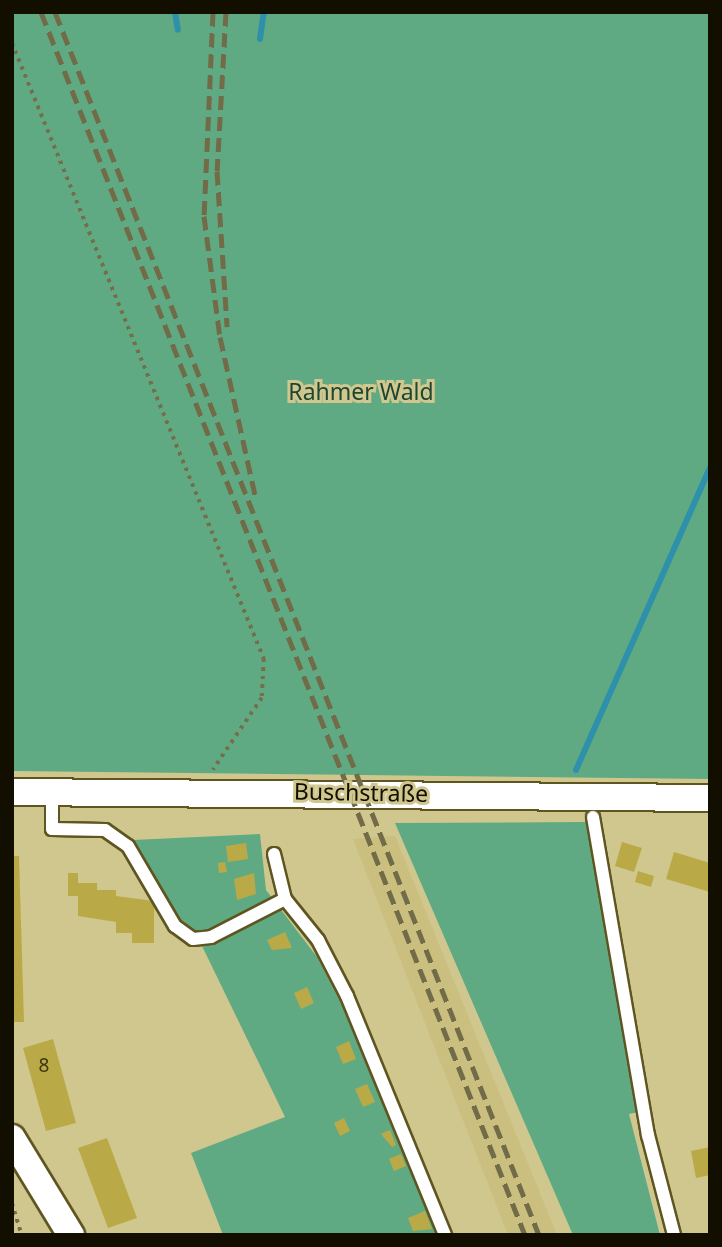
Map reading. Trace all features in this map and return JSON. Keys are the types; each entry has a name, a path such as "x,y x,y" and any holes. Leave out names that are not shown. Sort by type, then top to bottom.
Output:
{"street":[{"name":"Buschstraße","path":"12,792 710,798"},
{"path":"12,1138 71,1235"}],"lane":[{"path":"52,792 52,829 105,830 128,846 175,926 193,939 211,937 285,899"},
{"path":"593,817 648,1135 674,1235"},
{"path":"275,854 285,899 318,940 347,996 445,1235"}],"path":[{"path":"12,43 264,659 262,698 208,776"},
{"path":"12,1203 22,1235"}],"shaded area":[{"path":"395,836 557,1235 508,1235 353,839"}],"green space":[{"name":"Rahmer Wald","path":"12,12 710,12 710,779 12,771"},
{"path":"586,822 641,1100 639,1112 629,1114 660,1235 573,1235 395,823"},
{"path":"260,834 266,890 317,957 347,1015 440,1235 223,1235 191,1153 285,1117 203,948 177,918 133,840"}],"building":[{"path":"622,842 642,848 634,872 615,866"},
{"path":"246,843 248,859 228,862 226,846"},
{"path":"674,852 710,863 710,892 666,879"},
{"path":"12,856 19,856 24,1022 12,1022"},
{"path":"225,862 227,872 219,873 218,863"},
{"path":"638,871 654,876 651,887 635,882"},
{"path":"68,873 78,873 78,883 97,883 97,890 116,890 116,896 154,901 154,943 132,943 132,933 116,933 116,922 78,916 78,896 68,896"},
{"path":"254,873 256,894 237,900 234,879"},
{"path":"285,932 292,948 272,950 267,940"},
{"path":"307,987 314,1003 301,1009 294,993"},
{"path":"53,1039 76,1123 46,1131 23,1048"},
{"path":"349,1041 356,1059 343,1064 336,1047"},
{"path":"367,1084 375,1102 363,1107 355,1089"},
{"path":"344,1118 350,1131 340,1136 334,1123"},
{"path":"390,1130 396,1145 392,1147 381,1134"},
{"path":"107,1138 137,1218 108,1228 78,1148"},
{"path":"710,1147 710,1175 696,1178 691,1151"},
{"path":"401,1154 406,1166 394,1171 389,1159"},
{"path":"425,1211 432,1229 413,1231 408,1218"}],"waterway":[{"path":"175,12 178,30"},
{"path":"260,39 264,12"},
{"path":"576,770 710,468"}],"railway":[{"path":"41,12 525,1235"},
{"path":"55,12 539,1235"},
{"path":"213,12 204,216 220,337 256,500"},
{"path":"226,12 217,171 227,327"}]}
